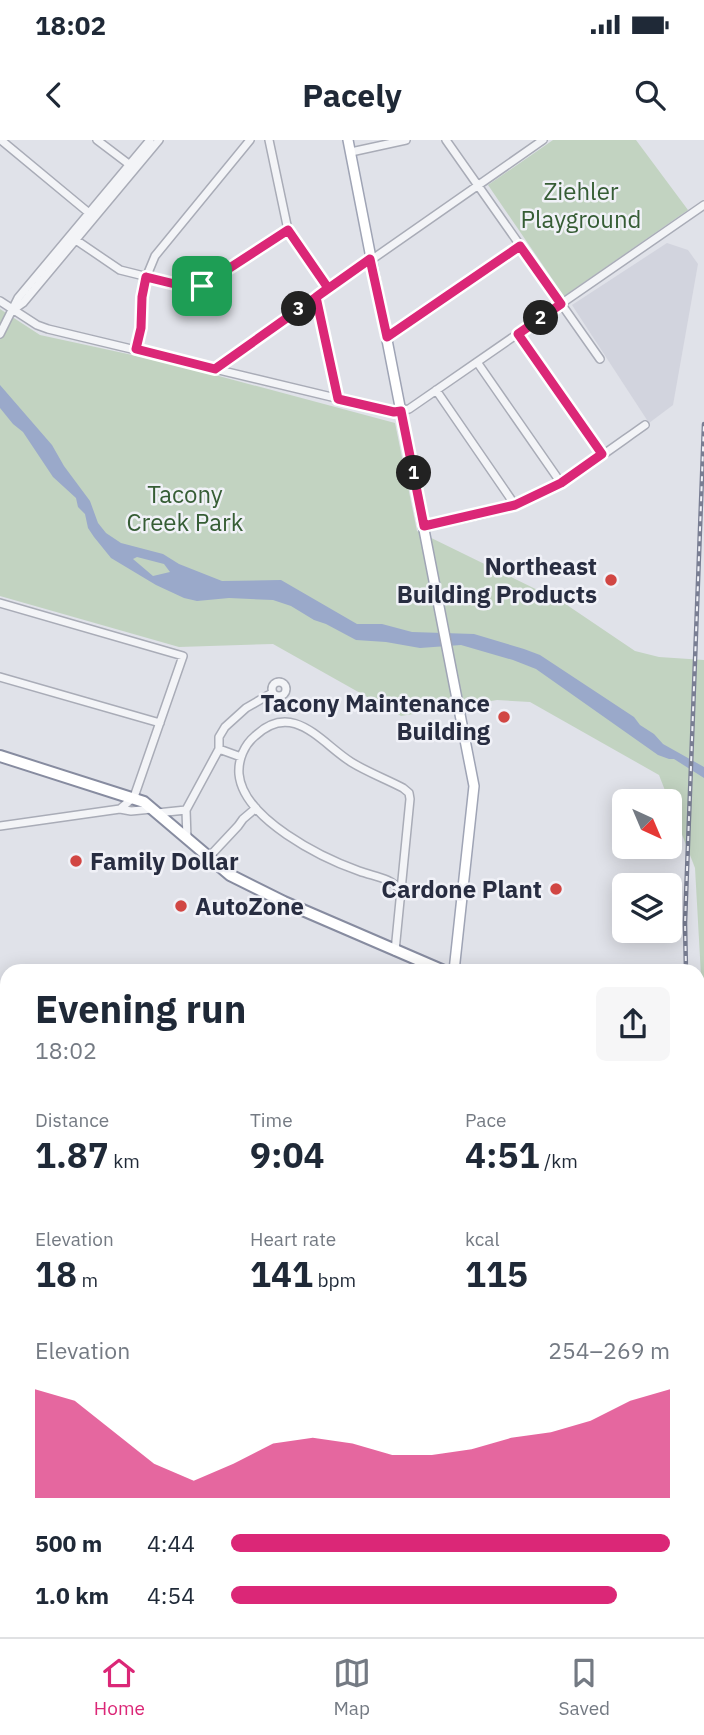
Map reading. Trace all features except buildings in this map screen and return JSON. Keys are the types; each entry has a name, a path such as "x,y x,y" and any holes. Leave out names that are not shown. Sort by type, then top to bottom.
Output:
{"highway":[{"path":"0,756 134,797 144,802 230,875 427,964"}],"main road":[{"path":"348,140 474,786 455,964"}],"street":[{"path":"1,140 89,213"},
{"path":"97,140 130,165"},
{"path":"73,238 89,213 150,140"},
{"path":"0,334 13,310 23,303 73,238 159,140"},
{"path":"136,349 146,277 155,256 250,140"},
{"path":"269,140 288,230 328,288"},
{"path":"351,152 406,140"},
{"path":"446,140 600,359"},
{"path":"215,369 543,140"},
{"path":"0,301 48,329 394,412 409,409 704,205"},
{"path":"73,238 120,270 183,286 202,286 288,230"},
{"path":"387,337 520,246"},
{"path":"316,297 338,399"},
{"path":"518,334 602,454"},
{"path":"477,362 561,483"},
{"path":"436,390 515,505"},
{"path":"424,526 515,505 561,483 645,425"},
{"path":"0,603 183,656 134,797 117,810"},
{"path":"0,677 160,723"},
{"path":"187,840 187,810 219,749 219,737 232,719 258,699 272,693"},
{"path":"395,951 401,891 403,869 409,793 350,762 310,729 299,724 281,724 264,729 255,736 241,757 241,782 256,808 290,836 324,857 386,878 401,891"},
{"path":"219,749 241,757"},
{"path":"112,791 117,810"},
{"path":"208,858 256,808"},
{"path":"0,827 117,810 187,810"},
{"path":"386,878 403,869"}],"shaded area":[{"path":"667,243 688,250 698,264 673,405 649,423 572,305"}],"green space":[{"name":"Ziehler Playground","path":"553,140 636,140 688,210 564,296 488,185"},
{"name":"Tacony Creek Park","path":"0,309 40,335 174,364 395,423 417,531 564,603 635,651 659,657 704,660 704,964 700,964 695,868 682,834 682,789 664,789 659,775 530,702 497,700 401,716 273,644 179,647 0,596"}],"water":[{"path":"0,385 52,445 90,501 98,523 106,533 121,543 163,554 179,564 222,581 281,580 357,624 382,624 412,632 474,634 540,655 634,717 663,744 704,767 704,778 674,759 658,755 536,669 513,660 461,645 420,648 356,640 291,606 273,600 229,598 197,601 156,585 111,558 88,528 85,514 78,507 76,498 53,477 23,432 0,408","holes":["137,557 164,564 170,572 153,576 133,559"]}],"railway":[{"path":"686,964 685,923 704,424"}],"place":[{"name":"Northeast Building Products","path":"611,580"},
{"name":"Tacony Maintenance Building","path":"504,717"},
{"name":"Family Dollar","path":"76,861"},
{"name":"Cardone Plant","path":"556,889"},
{"name":"AutoZone","path":"181,906"}],"route":[{"path":"202,286 192,288 146,277 136,349 215,369 328,288 370,259 387,337 520,246 561,304 518,334 602,454 561,483 515,505 424,526 401,411 394,412 338,399 316,297 328,288 288,230 212,282 202,286"}]}
